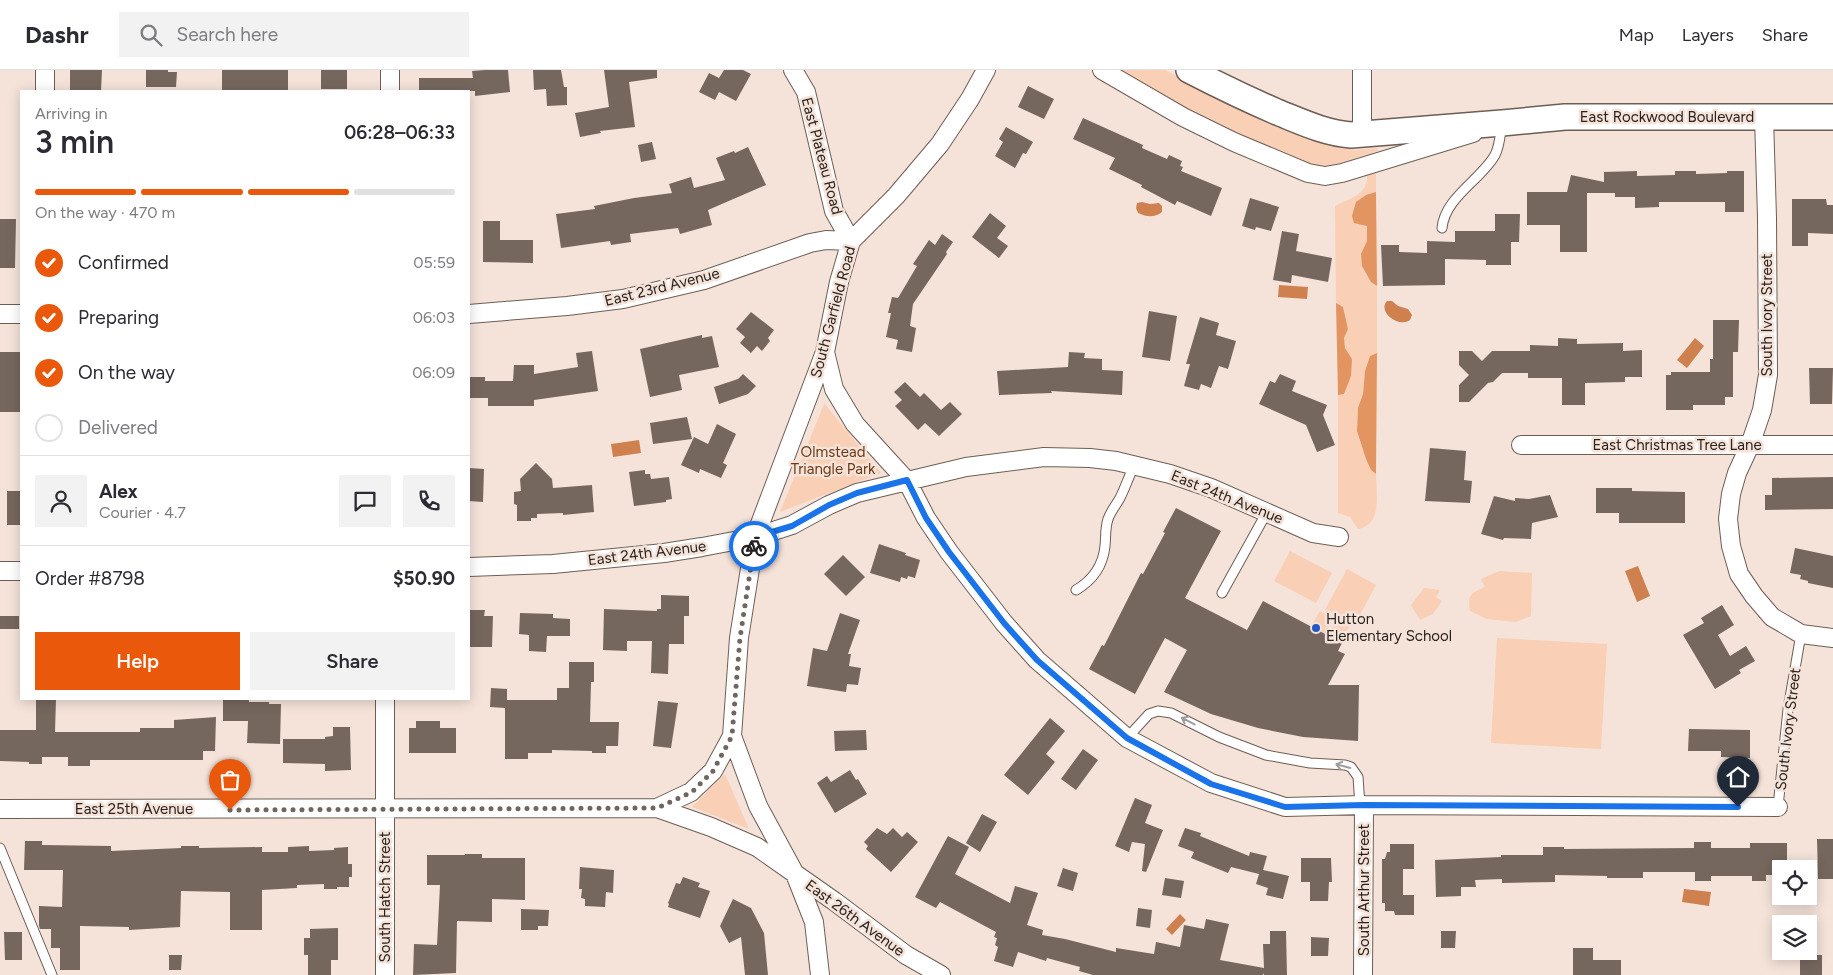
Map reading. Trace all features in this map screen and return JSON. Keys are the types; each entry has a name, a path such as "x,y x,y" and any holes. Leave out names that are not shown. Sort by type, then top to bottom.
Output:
{"street":[{"path":"45,70 45,90"},
{"path":"390,70 390,90"},
{"name":"East Plateau Road","path":"793,70 806,92 834,211 851,241"},
{"name":"South Garfield Road","path":"820,975 814,922 795,874 758,806 732,736 740,638 755,537 825,352 839,282 851,241 896,196 940,144 970,100 986,70"},
{"name":"East Rockwood Boulevard","path":"1102,70 1184,117 1234,142 1319,176 1363,167 1502,123"},
{"name":"East Rockwood Boulevard","path":"1189,70 1242,96 1317,128 1336,134 1362,135 1565,117 1833,117"},
{"path":"1362,70 1362,135"},
{"name":"South Ivory Street","path":"1764,117 1767,200 1768,375 1762,410 1750,445 1736,473 1728,519 1731,546 1739,574 1772,617 1801,634"},
{"name":"East 23rd Avenue","path":"470,314 567,306 623,299 704,280 810,243 826,240 851,241"},
{"path":"0,314 20,314"},
{"path":"825,352 834,389 855,424 907,480 926,518 949,552 1004,623 1037,660 1127,738 1211,784 1285,807 1362,805 1778,807"},
{"name":"East Christmas Tree Lane","path":"1521,445 1833,445"},
{"name":"East 24th Avenue","path":"470,567 552,564 664,553 755,537 792,526 829,505 857,493 966,467 1044,457 1090,458 1116,461 1170,474 1210,488 1313,533 1338,537"},
{"path":"0,571 20,571"},
{"path":"1801,634 1833,638"},
{"name":"South Hatch Street","path":"385,700 385,975"},
{"name":"East 25th Avenue","path":"657,808 692,792 713,771 732,736"},
{"name":"South Arthur Street","path":"1362,805 1363,975"},
{"name":"East 25th Avenue","path":"0,809 384,810 657,808 711,827 757,848 795,874"},
{"name":"East 26th Avenue","path":"795,874 906,955 941,975"}],"lane":[{"path":"1442,228 1443,221 1454,200 1492,160 1496,152 1502,123"},
{"path":"1076,590 1096,575 1105,547 1109,516 1134,466"},
{"path":"1222,594 1267,512"},
{"name":"South Ivory Street","path":"1778,807 1788,709 1801,634"},
{"path":"1127,738 1149,714 1158,710 1171,713 1219,737 1266,755 1302,762 1351,767 1358,777 1362,805"},
{"path":"0,848 52,975"}],"green space":[{"path":"1115,70 1165,70 1245,111 1329,146 1356,150 1377,148 1378,151 1327,167 1300,162 1197,114"},
{"path":"1376,173 1376,192 1366,195 1367,241 1361,254 1371,281 1377,286 1377,353 1370,356 1365,371 1363,394 1358,408 1357,431 1366,459 1371,470 1376,474 1377,498 1375,515 1366,526 1358,529 1350,517 1338,513 1338,395 1345,394 1352,359 1345,348 1344,338 1348,329 1343,307 1336,303 1335,206 1357,195 1365,187 1367,175"},
{"name":"Olmstead Triangle Park","path":"824,404 881,473 780,512"},
{"path":"1290,551 1332,573 1316,603 1274,581"},
{"path":"1347,569 1376,585 1354,626 1325,610"},
{"path":"1499,571 1532,573 1531,616 1516,622 1487,619 1470,611 1469,601 1471,595 1485,587 1481,579"},
{"path":"1424,588 1440,590 1436,597 1442,601 1433,614 1420,620 1411,605"},
{"path":"1320,611 1332,618 1325,634 1311,626"},
{"path":"1336,620 1349,627 1341,642 1328,635"},
{"path":"1497,638 1607,644 1601,749 1491,743"},
{"path":"725,774 749,829 692,807"}],"shaded area":[{"path":"1376,192 1377,286 1371,282 1362,266 1361,254 1367,241 1367,226 1354,223 1352,216 1356,202 1366,195"},
{"path":"1137,203 1150,204 1159,203 1162,206 1162,212 1150,216 1138,213"},
{"path":"1279,285 1308,287 1307,299 1278,297"},
{"path":"1387,301 1392,301 1398,306 1408,309 1412,315 1410,320 1400,322 1391,318 1385,310"},
{"path":"1336,303 1343,307 1348,329 1344,338 1345,348 1352,359 1351,376 1344,394 1338,395"},
{"path":"1695,338 1704,346 1687,368 1677,360"},
{"path":"1377,353 1376,474 1371,470 1366,459 1357,431 1358,408 1363,394 1365,371 1370,356"},
{"path":"639,440 641,453 613,457 611,444"},
{"path":"1638,566 1650,596 1637,602 1625,571"},
{"path":"1684,889 1711,892 1709,906 1682,902"},
{"path":"1180,914 1186,920 1172,935 1166,929"}],"building":[{"path":"70,70 102,70 101,90 70,90"},
{"path":"146,70 177,72 176,87 146,87"},
{"path":"222,70 288,70 288,90 222,90"},
{"path":"321,70 347,70 347,89 321,89"},
{"path":"508,70 510,92 475,96 475,91 470,90 419,90 419,78 473,78 472,71"},
{"path":"533,70 561,70 564,87 567,87 567,105 547,106 546,89 534,90"},
{"path":"604,70 657,70 657,78 629,82 635,127 600,131 601,133 580,137 575,113 609,107"},
{"path":"724,70 743,70 751,74 736,101 719,92 715,100 699,92 709,73 719,78"},
{"path":"1028,86 1054,99 1044,119 1018,107"},
{"path":"1083,118 1143,145 1142,148 1167,159 1169,155 1182,161 1180,166 1183,167 1181,171 1222,188 1211,216 1177,201 1175,205 1141,187 1142,185 1109,169 1115,158 1073,139"},
{"path":"1006,127 1033,142 1026,154 1023,153 1015,168 995,156 1003,142 999,139"},
{"path":"652,142 656,159 641,162 638,145"},
{"path":"748,147 766,185 708,210 712,225 680,234 678,228 630,234 631,242 611,245 610,241 561,248 556,214 595,209 594,206 672,193 669,184 691,177 694,188 725,180 716,158"},
{"path":"1637,171 1637,176 1675,175 1675,171 1696,171 1696,174 1744,171 1744,212 1725,212 1725,202 1659,202 1659,207 1635,208 1635,197 1615,197 1615,193 1587,193 1587,252 1560,252 1560,225 1527,225 1527,192 1567,192 1571,175 1604,182 1604,172"},
{"path":"1250,198 1279,207 1271,231 1256,227 1255,230 1242,226"},
{"path":"1792,199 1826,199 1827,205 1833,205 1833,234 1808,233 1808,246 1792,246"},
{"path":"990,213 1006,226 997,238 1008,246 999,258 972,237"},
{"path":"1495,214 1520,214 1519,242 1511,242 1511,265 1486,265 1486,260 1445,259 1445,285 1383,286 1381,245 1399,245 1399,252 1427,253 1427,241 1455,242 1455,231 1495,231"},
{"path":"0,219 16,219 15,268 0,268"},
{"path":"483,221 500,221 500,240 533,240 533,263 483,262"},
{"path":"1282,231 1299,234 1296,251 1332,258 1328,282 1292,275 1291,283 1273,280"},
{"path":"942,234 953,242 913,304 910,326 916,328 912,352 896,349 898,340 886,337 891,313 888,313 892,297 898,298 917,266 913,264 929,240 935,245"},
{"path":"1149,311 1177,316 1170,361 1142,357"},
{"path":"751,312 774,330 768,338 770,341 762,351 757,346 751,353 740,343 745,337 736,329"},
{"path":"1200,317 1219,323 1216,335 1236,341 1228,369 1219,366 1211,388 1201,384 1199,390 1184,386 1190,364 1186,364"},
{"path":"1713,320 1739,320 1738,352 1733,352 1733,397 1725,397 1725,405 1693,405 1693,410 1666,410 1666,375 1671,375 1671,372 1710,372 1710,359 1713,359"},
{"path":"702,335 702,338 712,336 719,367 679,375 682,390 650,397 640,349"},
{"path":"1558,338 1577,339 1577,344 1623,343 1623,351 1642,350 1642,377 1625,377 1625,382 1585,383 1585,405 1562,405 1562,378 1528,378 1528,373 1502,373 1493,382 1488,383 1469,402 1459,402 1459,385 1469,375 1459,365 1459,351 1472,351 1482,361 1492,351 1530,351 1530,345 1558,346"},
{"path":"592,351 598,391 534,400 534,406 488,406 488,398 470,398 470,377 485,377 485,381 513,381 514,365 534,365 534,374 578,367 576,353"},
{"path":"0,352 20,352 20,412 0,412"},
{"path":"1069,352 1085,353 1084,358 1102,359 1102,370 1123,371 1122,395 1051,391 1052,393 999,395 997,371 1068,367"},
{"path":"1809,368 1833,368 1832,404 1810,404"},
{"path":"743,374 756,386 748,394 719,404 714,387 738,379"},
{"path":"1280,374 1296,381 1292,391 1327,405 1323,415 1335,445 1317,452 1306,425 1259,404 1270,381 1275,383"},
{"path":"905,382 920,397 924,393 941,410 950,402 962,414 939,436 925,423 918,430 895,406 902,400 894,392"},
{"path":"687,417 692,439 653,444 650,423"},
{"path":"717,424 736,434 723,463 727,465 721,478 700,469 699,473 681,465 694,437 708,444"},
{"path":"1430,448 1466,451 1464,480 1472,481 1470,503 1425,501"},
{"path":"536,463 552,479 553,488 592,485 594,512 563,515 563,513 537,514 537,518 531,518 531,521 517,521 517,505 514,504 514,492 521,491 520,479"},
{"path":"470,468 484,469 483,502 470,501"},
{"path":"645,470 645,474 650,474 651,479 669,477 672,499 666,500 666,502 634,506 629,472"},
{"path":"1833,477 1833,509 1765,510 1765,495 1772,495 1772,478"},
{"path":"1596,488 1632,488 1632,491 1685,492 1685,523 1619,523 1619,513 1596,513"},
{"path":"7,491 20,491 20,525 7,525"},
{"path":"1550,495 1558,517 1532,523 1531,539 1504,538 1503,540 1481,534 1494,496 1515,501 1515,498 1529,499"},
{"path":"1176,508 1221,531 1185,598 1247,630 1263,601 1342,643 1338,651 1345,654 1328,685 1359,685 1358,741 1303,737 1258,728 1211,714 1164,692 1187,650 1165,638 1135,694 1089,669 1102,645 1104,646 1141,573 1143,574"},
{"path":"879,544 920,560 915,578 908,576 907,579 901,577 900,582 870,573"},
{"path":"1795,548 1833,556 1833,588 1808,583 1808,581 1800,579 1801,575 1790,573"},
{"path":"843,555 865,577 846,596 824,574"},
{"path":"661,595 689,596 689,616 684,616 684,644 669,644 668,674 651,673 652,641 627,641 627,651 603,650 604,609 657,611 657,609 661,609"},
{"path":"1722,605 1734,625 1718,635 1730,656 1746,646 1755,661 1739,670 1741,673 1715,689 1683,635 1704,623 1701,618"},
{"path":"470,610 485,610 484,616 493,616 492,647 470,647"},
{"path":"520,613 553,614 553,618 570,619 570,636 547,636 546,652 529,651 529,635 519,634"},
{"path":"840,613 860,620 848,654 851,654 849,666 861,668 858,685 847,684 846,692 807,686 813,648 827,651"},
{"path":"0,616 19,616 19,629 0,629"},
{"path":"569,662 594,662 594,682 591,682 590,722 619,722 618,746 606,746 606,753 552,750 552,753 528,753 528,759 505,759 505,708 490,707 491,688 507,689 507,700 557,700 557,688 569,688"},
{"path":"36,700 56,700 55,732 140,732 140,728 174,728 174,720 216,717 215,751 203,751 203,760 90,760 90,766 68,766 68,757 42,757 42,764 0,761 0,730 36,730"},
{"path":"223,700 249,700 249,702 281,704 280,744 247,743 248,721 223,721"},
{"path":"658,701 678,703 671,748 653,746"},
{"path":"1050,718 1065,731 1046,754 1055,762 1028,795 1004,775"},
{"path":"416,721 440,721 440,728 456,728 456,753 409,753 409,728 416,728"},
{"path":"333,727 350,727 351,770 325,771 325,764 283,763 283,739 325,739 325,737 333,736"},
{"path":"1689,729 1750,730 1750,758 1721,757 1721,751 1688,751"},
{"path":"866,730 867,750 835,751 834,731"},
{"path":"1083,749 1098,760 1076,790 1061,779"},
{"path":"850,770 867,794 835,813 817,783 827,776 831,782"},
{"path":"1135,798 1152,805 1145,823 1163,830 1146,872 1142,871 1145,844 1132,842 1129,852 1115,846"},
{"path":"982,814 997,822 980,852 966,843"},
{"path":"877,828 887,834 893,828 902,837 907,832 918,842 891,872 866,849 868,846 864,842"},
{"path":"1185,828 1201,833 1200,836 1249,856 1250,852 1267,856 1263,870 1289,876 1283,899 1266,895 1268,888 1256,884 1259,874 1231,867 1228,873 1191,858 1194,852 1178,846"},
{"path":"948,836 969,847 955,874 1010,903 1015,886 1038,893 1027,925 1043,930 1042,935 1116,952 1116,948 1154,954 1156,942 1180,947 1184,925 1204,929 1206,919 1229,924 1220,960 1264,968 1263,944 1270,944 1270,931 1286,931 1287,975 1264,975 1264,973 1263,975 1093,975 1079,971 1080,967 1047,958 1046,961 1018,952 1013,967 994,961 998,947 995,945 997,938 994,937 996,932 940,902 936,908 915,897"},
{"path":"1817,839 1833,839 1833,879 1818,879"},
{"path":"25,841 42,841 42,845 111,846 111,851 199,846 199,848 262,847 262,852 288,852 288,847 309,846 309,851 334,850 334,848 348,847 348,864 352,864 352,877 349,877 349,887 337,887 337,889 324,889 324,884 297,885 297,888 262,890 262,930 230,930 230,892 181,891 180,927 129,930 129,927 80,926 80,970 60,970 60,948 51,948 51,929 40,929 39,906 62,907 63,870 24,870"},
{"path":"1694,842 1711,842 1711,848 1750,848 1750,843 1787,843 1787,860 1772,860 1772,875 1766,875 1766,881 1752,881 1752,876 1711,876 1711,881 1695,881 1695,872 1643,872 1643,878 1555,875 1555,882 1502,883 1502,879 1475,880 1476,887 1461,887 1461,896 1436,897 1435,860 1501,857 1501,855 1543,855 1543,847 1564,847 1564,849 1694,848"},
{"path":"1390,844 1414,844 1414,869 1403,869 1403,895 1414,895 1414,915 1395,915 1394,911 1385,911 1385,903 1382,903 1382,859 1385,859 1387,852 1390,852"},
{"path":"482,854 482,858 525,858 525,900 492,899 492,922 457,921 456,973 413,975 414,944 437,945 440,885 427,885 427,855"},
{"path":"1301,858 1331,858 1332,882 1329,882 1328,901 1310,901 1310,882 1301,882"},
{"path":"580,867 614,870 613,893 606,892 605,907 585,906 585,899 581,898 582,889 579,889"},
{"path":"1063,868 1078,873 1073,891 1057,886"},
{"path":"683,877 700,883 698,887 710,891 700,918 668,907 676,883 680,884"},
{"path":"1165,878 1184,881 1181,898 1162,895"},
{"path":"733,899 751,908 764,933 768,975 745,975 741,937 729,943 720,926"},
{"path":"1138,908 1152,910 1150,928 1136,926"},
{"path":"521,909 549,910 548,926 538,926 538,930 521,930"},
{"path":"338,928 338,960 331,960 331,975 308,975 308,955 304,955 304,938 310,938 310,929"},
{"path":"1441,931 1456,931 1455,948 1441,948"},
{"path":"4,932 22,932 22,960 5,960"},
{"path":"1311,937 1329,938 1328,956 1311,956"},
{"path":"1573,948 1593,948 1593,960 1621,960 1621,975 1573,975"},
{"path":"169,955 182,955 181,970 169,970"},
{"path":"1817,955 1822,955 1822,975 1800,975 1800,960 1817,960"}],"way so far":[{"path":"230,810 657,808 692,792 713,771 732,736 740,638 754,546"}],"place":[{"name":"Hutton Elementary School","path":"1316,628"}],"route":[{"path":"754,546 755,537 792,526 829,505 857,493 907,480 926,518 949,552 1004,623 1037,660 1127,738 1211,784 1285,807 1364,805 1738,807"}]}
